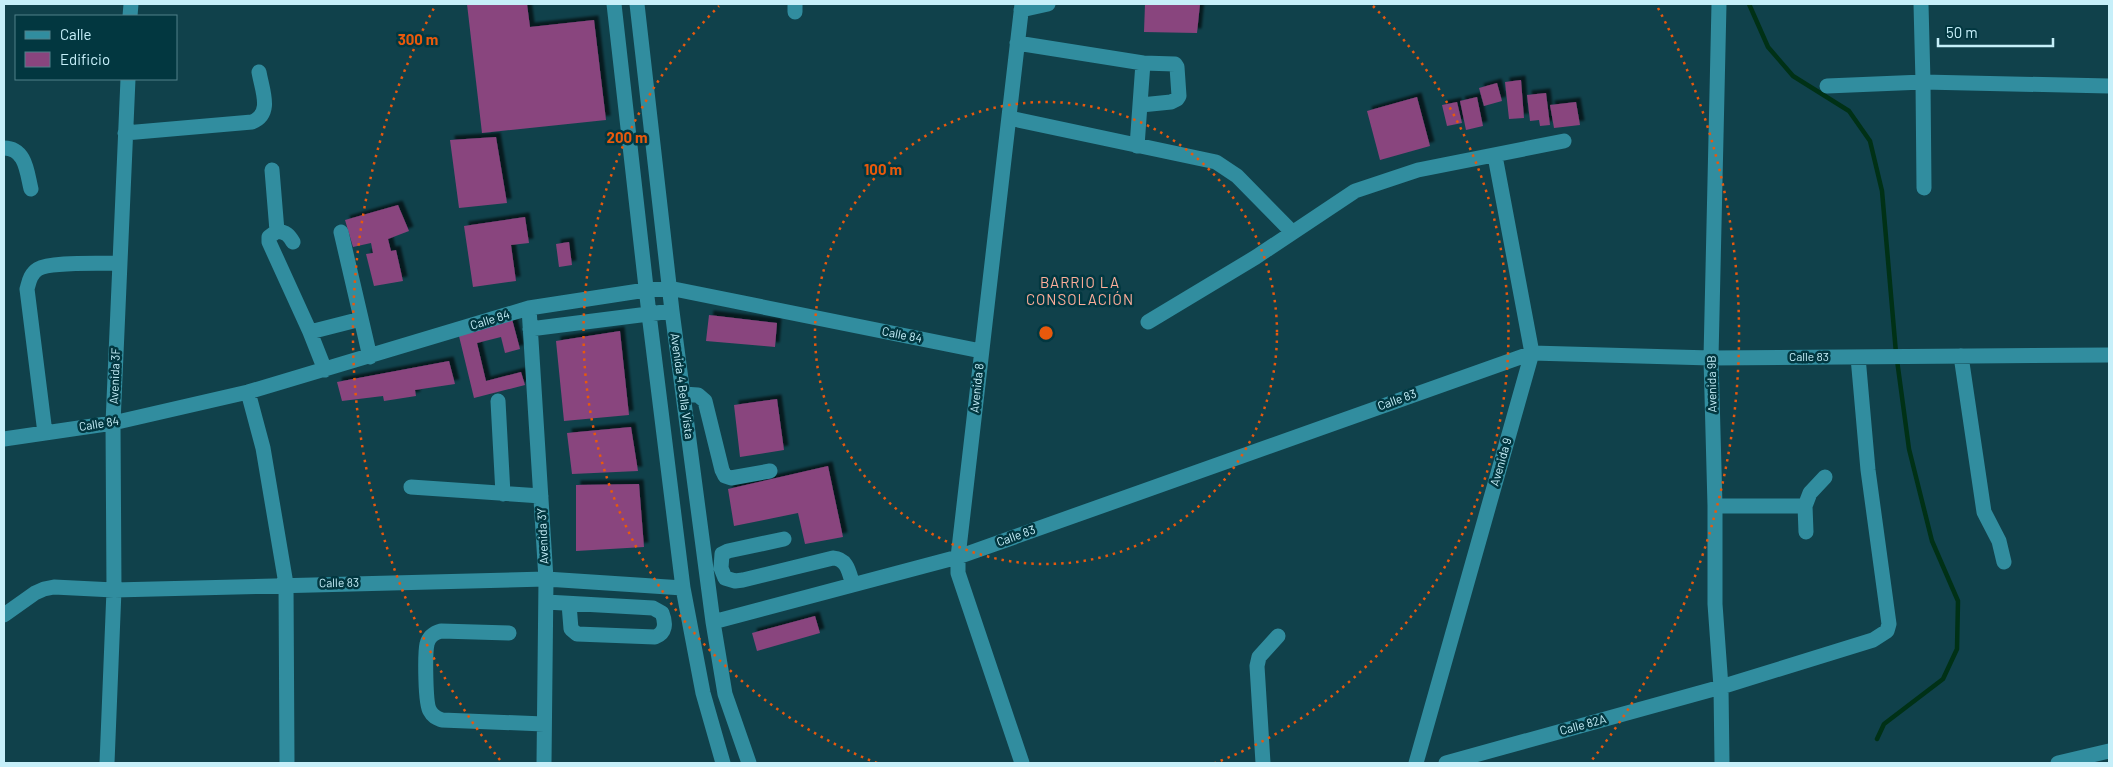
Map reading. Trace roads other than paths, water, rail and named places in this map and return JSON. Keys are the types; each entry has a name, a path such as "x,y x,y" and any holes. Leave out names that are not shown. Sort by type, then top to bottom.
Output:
{"street":[{"name":"Avenida 4 Bella Vista","path":"614,4 646,290 683,588 703,693 723,763"},
{"name":"Avenida 4 Bella Vista","path":"636,4 669,288 713,622 725,694 749,763"},
{"path":"1022,7 1048,4"},
{"name":"Avenida 9B","path":"1719,4 1713,180 1711,358 1715,506 1715,604 1722,763"},
{"path":"1921,4 1924,188"},
{"name":"Avenida 8","path":"1022,7 958,557 958,573 1022,763"},
{"path":"1017,43 1143,63 1174,64 1177,67 1179,96 1177,99 1171,102 1141,105"},
{"path":"1137,146 1143,63"},
{"path":"125,133 252,122 259,119 264,114 265,108 260,72"},
{"name":"Avenida 3F","path":"107,763 114,590 113,423 128,80"},
{"path":"1827,86 1923,82 2109,86"},
{"path":"1009,118 1216,162 1237,176 1292,232"},
{"path":"1148,322 1355,191 1418,170 1564,141"},
{"path":"4,148 16,150 23,159 32,189"},
{"name":"Avenida 9","path":"1416,763 1532,352 1495,156"},
{"path":"272,170 277,231"},
{"path":"277,231 288,234 293,242"},
{"path":"277,231 269,237 269,242 325,370"},
{"path":"341,232 370,357"},
{"path":"45,432 27,289 29,278 37,270 49,266 119,263"},
{"name":"Calle 84","path":"4,439 113,423 248,392 370,357 528,308 646,290 669,288 981,351"},
{"name":"Avenida 3Y","path":"528,308 546,579 544,763"},
{"path":"530,329 672,312"},
{"path":"310,332 361,319"},
{"name":"Calle 83","path":"713,622 958,557 1532,352 1711,358 2109,354"},
{"path":"1961,356 1984,512 1999,540 2004,562"},
{"name":"Calle 82A","path":"1446,763 1720,687 1873,640 1887,631 1890,624 1868,470 1858,357"},
{"path":"248,392 263,448 286,584 287,763"},
{"path":"683,394 698,395 705,401 725,476 731,478 770,471"},
{"path":"498,401 503,494"},
{"path":"1806,532 1805,506 1810,493 1825,477"},
{"path":"411,487 541,496"},
{"path":"1715,506 1805,506"},
{"path":"784,539 728,551 722,554 721,568 724,578 735,581 743,580 833,558 845,562 853,586"},
{"name":"Calle 83","path":"4,615 35,592 54,587 114,590 286,584 546,579 683,588"},
{"path":"546,602 658,610 662,613 665,620 664,630 661,635 655,637 577,634 571,629 570,604"},
{"path":"509,633 441,631 432,634 427,643 426,700 429,710 435,718 442,720 544,724"},
{"path":"1263,763 1257,666 1259,657 1278,636"},
{"path":"2058,763 2109,751"}],"waterway":[{"path":"1749,4 1768,47 1793,76 1849,111 1870,141 1882,191 1896,353"},
{"path":"1877,739 1884,724 1943,679 1957,649 1958,601 1932,541 1909,449 1897,360"}],"district":[{"name":"BARRIO LA CONSOLACIÓN","path":"1080,292"}]}
